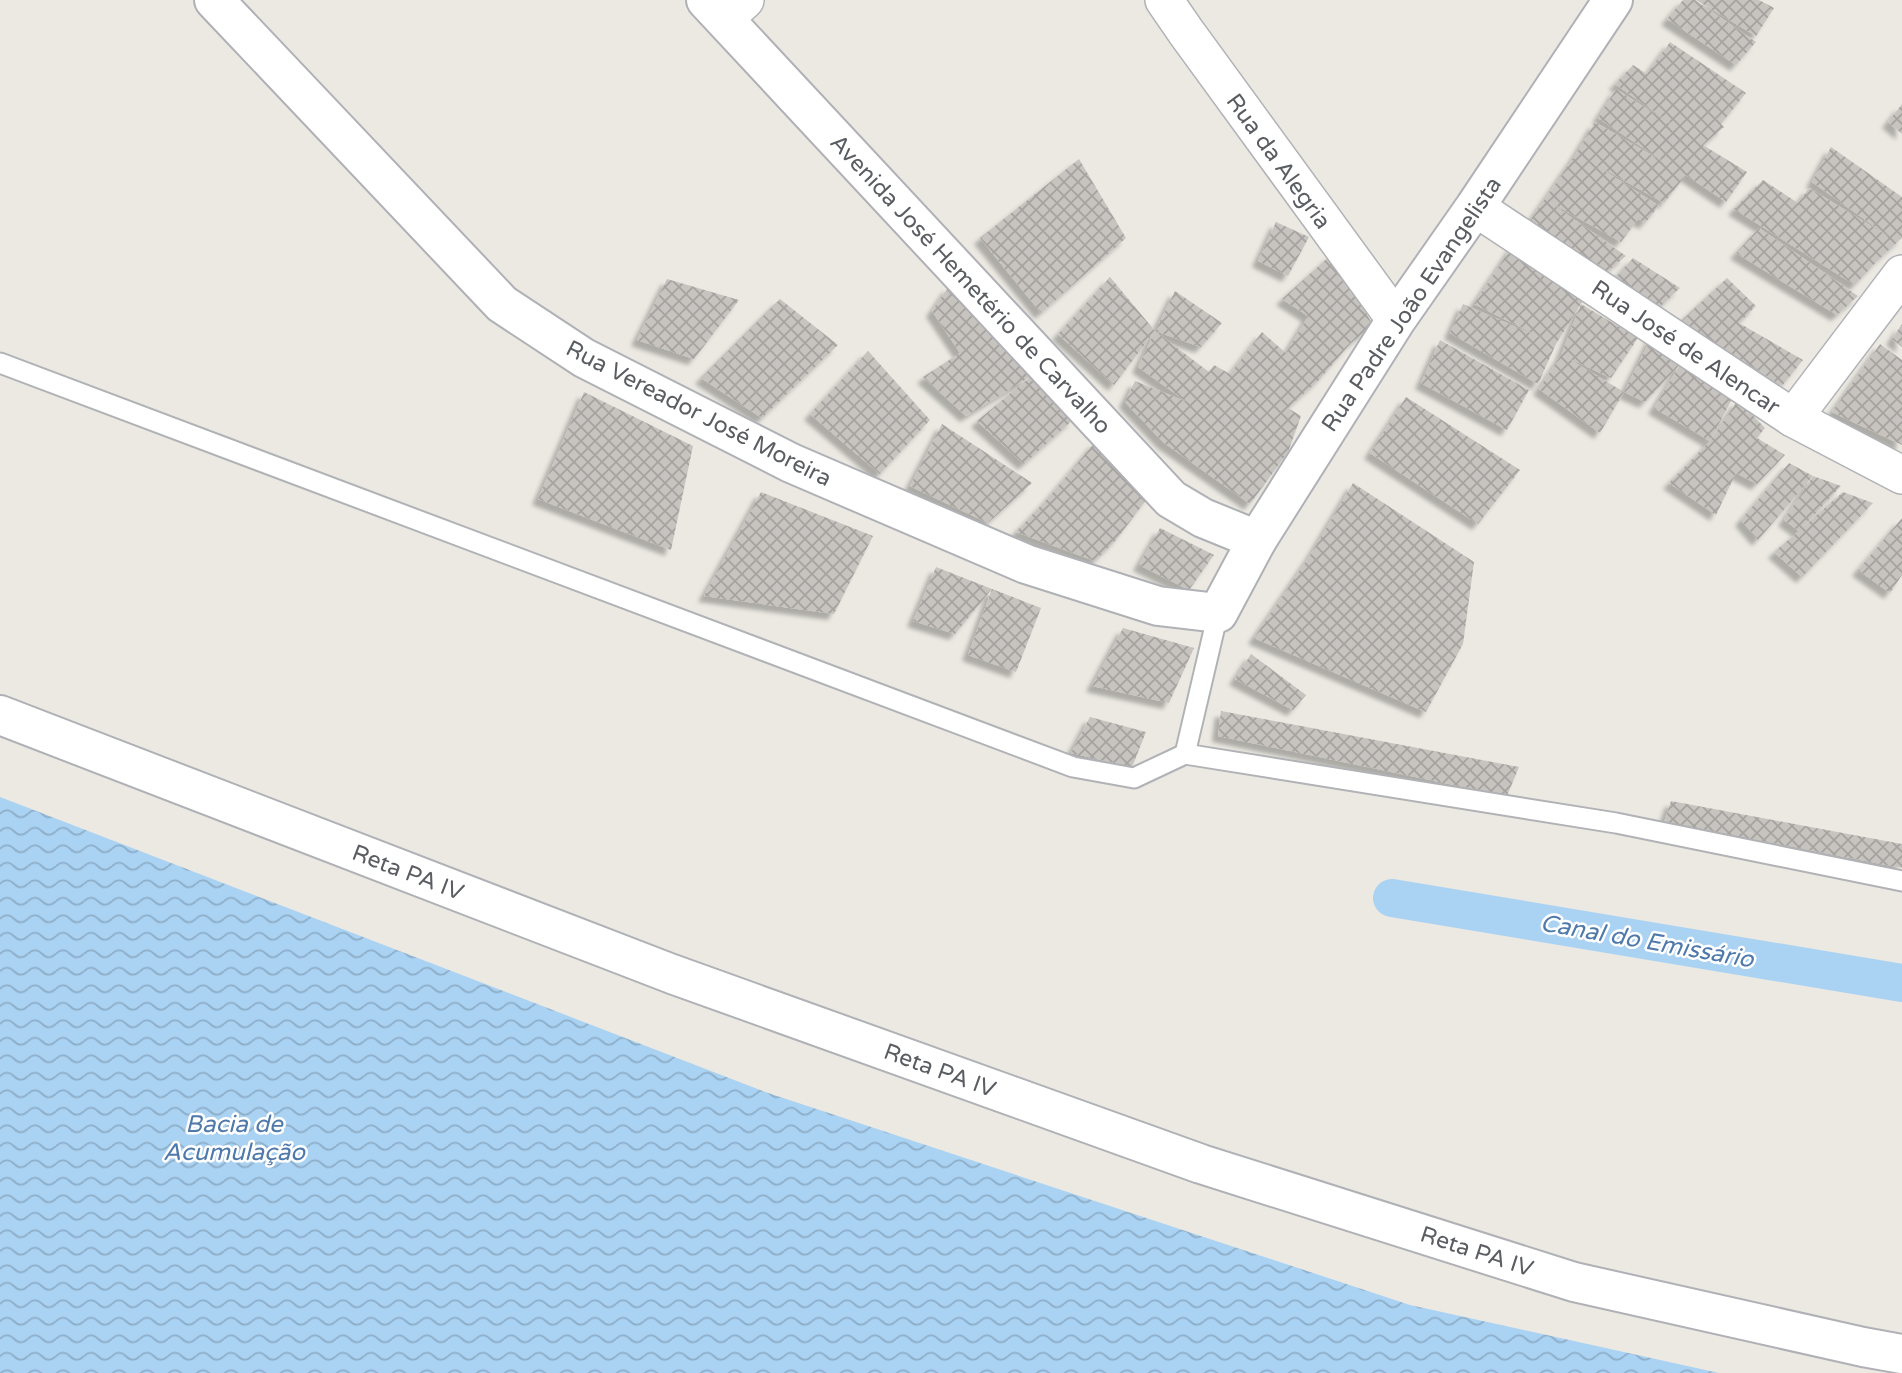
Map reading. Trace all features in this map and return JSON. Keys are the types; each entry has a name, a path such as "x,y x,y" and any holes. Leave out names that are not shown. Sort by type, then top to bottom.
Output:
{"street":[{"name":"Rua Vereador José Moreira","path":"215,0 502,304 583,358 791,463 1026,564 1158,606 1218,613"},
{"name":"Rua da Alegria","path":"1164,0 1396,320"},
{"name":"Rua Padre João Evangelista","path":"1218,613 1257,540 1396,320 1613,0"},
{"name":"Avenida José Hemetério de Carvalho","path":"725,6 1171,499 1203,518 1257,540"},
{"name":"Rua José de Alencar","path":"1475,207 1793,418 1902,475"},
{"path":"1793,418 1902,274"},
{"name":"Reta PA IV","path":"0,715 672,974 1201,1164 1574,1282 1902,1354"}],"lane":[{"path":"0,363 1073,766 1134,778 1185,754 1616,823 1902,881"},
{"path":"1185,754 1218,613"}],"water":[{"name":"Bacia de Acumulação","path":"0,797 768,1093 1410,1305 1719,1373 0,1373"}],"building":[{"path":"1683,0 1695,0 1756,42 1736,65 1667,19"},
{"path":"1696,0 1759,0 1774,8 1756,36"},
{"path":"1670,42 1746,93 1721,124 1724,127 1703,145 1747,172 1726,202 1686,175 1664,203 1588,160 1659,206 1645,223 1638,219 1621,242 1548,201 1626,256 1599,278 1523,231 1595,122 1675,169 1598,118 1616,89 1682,131 1615,84 1633,65 1647,74"},
{"path":"1902,104 1902,134 1888,122"},
{"path":"1831,147 1902,197 1902,238 1855,285 1734,209 1763,180 1798,203 1809,188 1891,238 1812,182"},
{"path":"1079,159 1126,238 1041,313 980,238"},
{"path":"1276,222 1309,237 1288,276 1258,261"},
{"path":"1759,228 1858,296 1837,315 1736,253"},
{"path":"1513,245 1587,294 1556,344 1538,384 1450,333 1463,304 1546,340 1474,304"},
{"path":"1332,254 1373,325 1350,344 1319,380 1288,408 1301,416 1288,452 1250,504 1163,442 1125,402 1135,381 1187,402 1138,367 1155,331 1209,372 1214,365 1230,374 1262,332 1286,353 1308,316 1282,299"},
{"path":"1633,258 1680,288 1660,307 1614,279"},
{"path":"1110,277 1155,331 1114,385 1058,334"},
{"path":"1727,278 1756,306 1739,323 1803,360 1782,386 1681,321"},
{"path":"667,279 739,300 694,359 637,340"},
{"path":"949,286 1030,377 966,416 923,377 960,353 932,311"},
{"path":"1175,291 1222,323 1201,347 1155,331"},
{"path":"780,299 838,345 762,418 701,378"},
{"path":"1581,304 1638,338 1611,378 1564,356 1624,392 1600,433 1539,389 1561,355"},
{"path":"1902,324 1902,347 1892,339"},
{"path":"1652,336 1686,358 1645,402 1624,392"},
{"path":"1440,340 1529,390 1507,430 1421,383"},
{"path":"1880,344 1902,360 1902,445 1832,412"},
{"path":"868,351 930,420 880,474 810,414"},
{"path":"1681,363 1733,397 1710,441 1654,408"},
{"path":"1030,377 1074,419 1024,464 977,421"},
{"path":"584,392 693,446 671,550 538,499"},
{"path":"1406,397 1520,470 1478,524 1370,453"},
{"path":"1738,400 1765,428 1757,438 1785,455 1757,484 1736,473 1716,515 1669,483 1710,441"},
{"path":"942,424 1032,483 988,523 910,486"},
{"path":"1096,441 1150,495 1116,540 1095,561 1016,532 1049,497"},
{"path":"1789,463 1813,476 1758,540 1741,520"},
{"path":"1813,476 1841,486 1802,528 1843,492 1873,503 1802,577 1774,552 1799,531 1784,520"},
{"path":"1353,483 1474,562 1463,644 1426,712 1254,638 1311,554"},
{"path":"761,492 873,536 834,614 704,596"},
{"path":"1902,518 1902,575 1890,593 1858,570"},
{"path":"1160,528 1214,555 1189,590 1139,565"},
{"path":"936,567 992,589 955,634 913,621"},
{"path":"992,589 1041,608 1016,672 968,655"},
{"path":"1123,628 1194,648 1169,703 1092,686"},
{"path":"1251,654 1306,695 1293,710 1235,679"},
{"path":"1221,711 1519,767 1507,796 1218,736"},
{"path":"1090,717 1146,732 1132,767 1071,753"},
{"path":"1671,801 1902,844 1902,868 1664,822"}],"waterway":[{"name":"Canal do Emissário","path":"1392,898 1902,983"}]}
